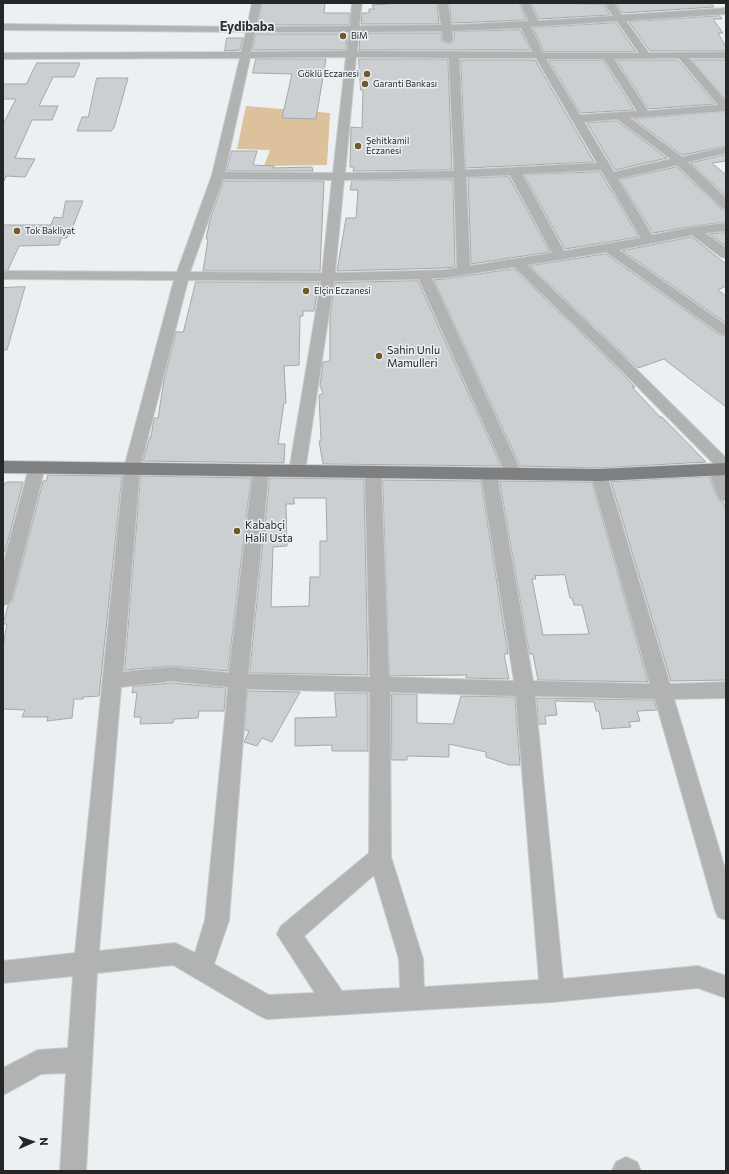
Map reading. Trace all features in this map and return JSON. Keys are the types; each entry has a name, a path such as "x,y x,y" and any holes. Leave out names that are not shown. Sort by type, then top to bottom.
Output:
{"main road":[{"path":"3,468 132,468 600,475 723,469"}],"street":[{"path":"73,1171 86,963 132,468 182,276 218,175 258,3"},
{"path":"297,471 328,277 357,3"},
{"path":"443,3 451,55 460,174 464,271"},
{"path":"525,3 539,56 648,239"},
{"path":"609,3 621,18 646,56"},
{"path":"721,3 726,8"},
{"path":"3,28 185,30 447,28 726,11"},
{"path":"3,22 186,25 251,29"},
{"path":"4,57 352,54 539,56 726,55"},
{"path":"607,56 644,113"},
{"path":"681,56 726,108"},
{"path":"577,119 726,108"},
{"path":"618,115 680,161 726,205"},
{"path":"610,177 726,150"},
{"path":"218,175 339,177 460,174 604,166"},
{"path":"514,171 560,256"},
{"path":"3,275 328,277 424,275 464,271 560,256 608,248 648,239 726,227"},
{"path":"694,231 726,254"},
{"path":"608,248 726,331"},
{"path":"517,262 616,357 723,469 726,496"},
{"path":"424,275 514,474"},
{"path":"3,599 37,467"},
{"path":"201,969 217,920 238,681 261,470"},
{"path":"373,472 380,684 380,857 410,959 413,998"},
{"path":"490,474 525,689 552,991"},
{"path":"600,475 726,910"},
{"path":"113,680 172,674 238,681 662,692 726,690"},
{"path":"336,1003 289,934 380,857"},
{"path":"3,972 175,954 267,1006 552,991 698,977 726,987"},
{"path":"3,1082 38,1062 80,1060"}],"shaded area":[{"path":"246,106 330,113 327,165 264,166 270,150 237,149"}],"building":[{"path":"263,3 325,3 324,13 350,13 349,25 258,25"},
{"path":"387,3 437,3 439,24 361,24 362,13 369,13 369,9 374,9 372,5 388,4"},
{"path":"450,3 519,3 527,20 452,23"},
{"path":"532,3 603,4 610,15 539,19"},
{"path":"616,3 711,3 714,7 623,13"},
{"path":"720,16 722,19 713,19 723,33 718,33 726,47 726,51 650,51 629,22"},
{"path":"616,23 636,52 544,52 533,28"},
{"path":"520,30 531,50 359,50 360,33 441,33 442,41 449,44 454,40 454,32"},
{"path":"256,34 347,34 346,50 253,50"},
{"path":"227,38 243,38 240,50 225,51"},
{"path":"256,59 326,59 316,119 282,118 292,74 253,73"},
{"path":"359,59 448,59 452,170 353,171 354,167 350,167 351,127 362,128 363,90 361,90"},
{"path":"461,60 535,60 594,162 466,168"},
{"path":"549,60 603,60 634,110 581,113"},
{"path":"617,60 678,60 715,104 649,109"},
{"path":"692,60 726,60 726,99"},
{"path":"37,63 80,63 74,77 53,77 39,106 58,106 52,120 32,120 15,158 35,159 25,177 6,176 3,183 3,124 16,99 3,99 3,84 26,84"},
{"path":"97,78 128,78 114,128 111,131 77,131 82,117 88,117"},
{"path":"726,112 726,146 682,155 634,119"},
{"path":"617,121 667,158 615,170 587,123"},
{"path":"232,151 257,151 253,165 274,166 273,168 312,167 313,171 227,171"},
{"path":"726,155 726,161 712,163 726,175 726,196 691,163"},
{"path":"677,167 721,209 726,210 726,222 653,233 620,180"},
{"path":"600,172 639,237 565,249 524,175"},
{"path":"509,177 550,252 471,264 468,178"},
{"path":"453,180 455,267 337,271 346,218 356,218 358,190 350,190 352,181"},
{"path":"224,181 324,181 320,271 203,271 208,239 206,239 210,220"},
{"path":"66,201 83,201 67,238 61,238 59,245 19,246 8,270 3,270 3,225 51,225 54,217 62,218"},
{"path":"726,233 726,246 709,234"},
{"path":"692,237 726,264 726,286 718,290 726,296 726,323 623,251"},
{"path":"606,254 720,335 726,336 726,407 664,359 638,368 530,266"},
{"path":"514,269 610,361 635,387 632,387 660,417 662,417 706,462 599,468 520,466 434,280"},
{"path":"418,281 501,466 323,464 319,441 321,441 319,395 323,394 320,385 323,362 330,361 330,315 335,283"},
{"path":"196,282 319,282 314,311 303,311 303,316 300,316 299,365 284,366 286,403 284,403 278,444 285,444 284,463 143,461 151,437 154,418 158,418 164,380 176,332 183,332"},
{"path":"25,287 7,350 3,350 3,288"},
{"path":"48,475 122,476 99,696 74,699 72,718 47,721 48,717 22,717 25,710 3,709 3,646 7,624 3,624 8,606 13,599 43,481 46,481"},
{"path":"141,476 251,478 228,671 172,666 125,670"},
{"path":"709,477 719,501 723,502 726,509 726,680 671,681 611,482"},
{"path":"270,478 364,479 368,675 250,673","holes":["294,498 326,498 327,541 320,541 320,577 310,577 309,606 271,607 273,547 287,546 286,504 294,504"]},
{"path":"383,480 481,481 508,654 504,654 509,679 466,678 467,675 390,676"},
{"path":"500,481 592,482 648,682 538,680 533,654 530,654","holes":["565,575 570,598 572,598 574,605 582,605 589,634 543,635 532,579 536,579 535,576"]},
{"path":"23,482 5,552 3,552 3,489 5,483"},
{"path":"172,683 226,688 224,711 199,711 198,718 174,719 173,723 140,724 141,717 134,717 137,692 132,693 133,687"},
{"path":"248,691 300,692 272,742 262,738 257,746 244,742 249,731 245,730"},
{"path":"335,693 368,693 368,751 332,751 332,745 295,746 295,718 336,717"},
{"path":"392,694 417,694 417,723 453,724 461,696 515,697 520,765 509,765 486,757 486,752 449,744 449,757 407,756 407,760 392,760"},
{"path":"537,698 654,700 657,710 637,711 640,721 629,722 631,727 602,729 599,711 596,711 594,702 555,701 557,715 545,716 546,724 539,724"}],"place":[{"name":"BiM","path":"343,36"},
{"name":"Göklü Eczanesi","path":"367,74"},
{"name":"Garanti Bankası","path":"365,84"},
{"name":"Şehitkamil Eczanesi","path":"358,146"},
{"name":"Tok Bakliyat","path":"17,231"},
{"name":"Elçin Eczanesi","path":"306,291"},
{"name":"Sahin Unlu Mamulleri","path":"379,356"},
{"name":"Kababçi Halil Usta","path":"237,531"}],"district":[{"name":"Eydibaba","path":"247,27"}]}
